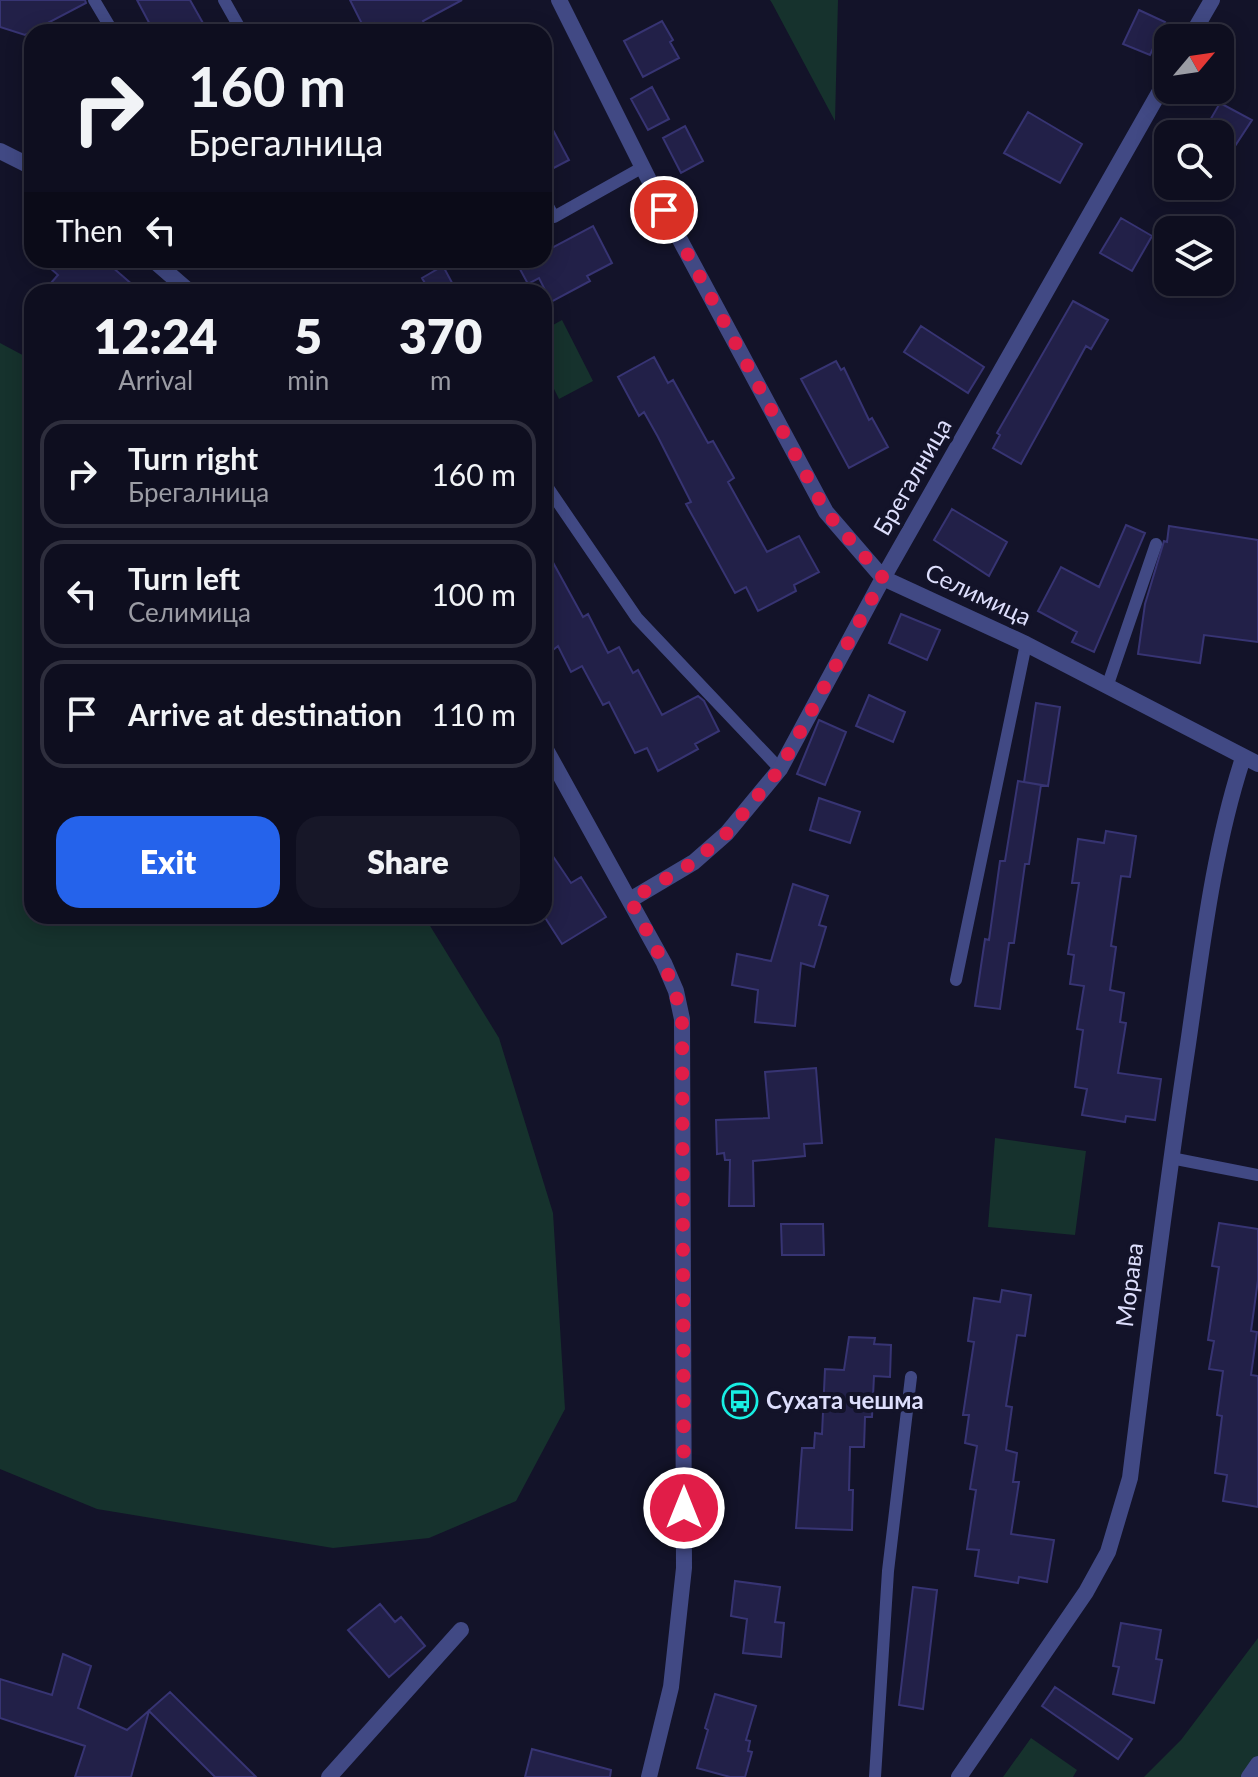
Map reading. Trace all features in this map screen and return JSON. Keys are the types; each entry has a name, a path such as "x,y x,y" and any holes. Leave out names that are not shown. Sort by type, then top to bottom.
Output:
{"street":[{"name":"Селимица","path":"559,0 643,167 826,512 883,578 1026,644 1251,761"},
{"path":"1198,24 1212,0"},
{"name":"Брегалница","path":"630,900 694,862 727,833 780,769 883,578 1154,102"},
{"path":"0,151 24,163"},
{"path":"162,268 181,284"},
{"path":"552,760 664,963 676,991 682,1019 684,1568 671,1687 649,1777"},
{"name":"Морава","path":"959,1777 1086,1592 1108,1552 1121,1516 1130,1478 1205,922 1233,788 1251,761"},
{"path":"329,1777 461,1630"},
{"path":"1249,1777 1258,1764"}],"lane":[{"path":"94,0 108,24"},
{"path":"224,0 238,24"},
{"path":"552,213 554,217 643,167"},
{"path":"552,494 637,618 780,769"},
{"path":"1107,687 1156,544"},
{"path":"956,980 1026,644"},
{"path":"1251,761 1258,748"},
{"path":"1171,1158 1258,1175"},
{"path":"875,1777 888,1571 911,1377"}],"green space":[{"path":"770,0 838,0 835,121 772,3"},
{"path":"562,320 593,381 559,399 552,385 552,326"},
{"path":"0,343 24,356 24,924 429,924 499,1038 553,1213 565,1409 516,1501 429,1538 333,1548 97,1509 0,1469"},
{"path":"995,1138 1086,1151 1075,1235 988,1227"},
{"path":"1258,1638 1258,1777 1144,1777 1181,1740"},
{"path":"1031,1738 1077,1770 1073,1777 1003,1777"}],"building":[{"path":"0,0 85,0 86,3 46,24 24,24 24,35 0,27"},
{"path":"137,0 190,0 204,24 150,24"},
{"path":"350,0 462,0 423,21 424,24 362,24"},
{"path":"1139,10 1165,22 1154,24 1154,46 1150,55 1123,44"},
{"path":"662,21 679,58 643,77 624,41"},
{"path":"652,87 669,119 648,130 631,99"},
{"path":"1222,104 1252,120 1234,148 1234,120 1210,120"},
{"path":"1028,112 1082,144 1060,183 1004,153"},
{"path":"685,126 703,161 681,173 663,138"},
{"path":"552,128 569,160 552,169"},
{"path":"1121,218 1152,236 1132,271 1100,253"},
{"path":"593,226 612,263 587,276 590,281 552,301 552,284 542,284 539,278 528,284 519,268 552,268 552,248"},
{"path":"50,268 113,268 132,284 50,284 58,275"},
{"path":"444,268 453,284 425,284 422,278"},
{"path":"1073,301 1108,320 1091,349 1086,346 1021,464 993,448 1000,435 997,433"},
{"path":"921,326 984,367 968,393 904,352"},
{"path":"654,357 668,383 673,380 708,443 713,441 734,478 728,482 767,552 799,536 819,572 794,585 796,591 758,611 746,587 735,593 686,504 691,502 658,437 644,412 639,416 618,377"},
{"path":"836,361 841,370 844,368 869,420 872,418 888,447 849,468 801,379"},
{"path":"952,509 1007,542 989,576 934,540"},
{"path":"1126,525 1145,533 1094,652 1072,642 1077,632 1038,611 1061,567 1099,587"},
{"path":"1169,526 1258,540 1258,642 1204,635 1200,663 1138,654 1145,604 1164,541 1167,542"},
{"path":"552,561 583,617 588,614 608,653 619,647 633,673 638,670 662,715 698,696 704,701 719,731 695,744 698,749 658,771 647,748 635,753 609,702 603,705 582,666 571,672 558,646 553,650"},
{"path":"901,614 940,630 927,660 889,643"},
{"path":"869,695 905,712 893,742 856,726"},
{"path":"1036,703 1060,707 1048,786 1024,782"},
{"path":"819,720 846,732 825,785 797,774"},
{"path":"1018,781 1041,785 1029,864 1025,864 1014,943 1009,943 1000,1009 975,1006 985,939 989,940 1000,861 1005,861"},
{"path":"819,798 860,812 850,843 810,830"},
{"path":"1106,831 1136,836 1130,877 1121,876 1111,946 1116,947 1110,990 1124,993 1120,1022 1126,1023 1118,1073 1161,1079 1155,1120 1126,1116 1125,1122 1082,1115 1087,1089 1075,1087 1083,1030 1077,1029 1084,986 1070,984 1074,955 1068,954 1079,883 1072,883 1078,839 1104,843"},
{"path":"552,855 571,883 581,877 606,917 562,944 549,924 552,924"},
{"path":"793,884 828,896 819,925 826,927 814,967 801,963 795,1026 755,1022 758,990 732,985 737,954 771,961"},
{"path":"816,1068 822,1143 804,1144 805,1156 753,1161 754,1206 729,1206 730,1160 725,1160 724,1153 717,1154 716,1120 769,1118 765,1072"},
{"path":"1219,1223 1258,1229 1258,1280 1251,1331 1257,1332 1251,1375 1258,1376 1258,1507 1223,1501 1227,1475 1215,1473 1222,1416 1217,1415 1223,1371 1209,1369 1214,1341 1208,1340 1219,1267 1212,1266"},
{"path":"781,1224 823,1224 824,1255 782,1255"},
{"path":"1002,1290 1031,1295 1025,1336 1017,1335 1006,1406 1012,1407 1006,1450 1017,1453 1013,1482 1019,1482 1011,1534 1054,1540 1047,1582 1019,1577 1018,1583 975,1576 979,1550 967,1549 976,1490 970,1489 977,1446 965,1443 969,1415 963,1415 974,1342 968,1341 974,1298 1000,1302"},
{"path":"849,1337 875,1338 874,1344 891,1345 890,1377 874,1376 872,1417 865,1417 864,1447 850,1447 852,1530 796,1528 802,1448 814,1448 815,1433 822,1434 825,1369 844,1370"},
{"path":"735,1581 780,1587 775,1622 784,1623 781,1657 743,1653 747,1619 731,1616"},
{"path":"913,1587 937,1590 923,1709 899,1705"},
{"path":"380,1604 395,1622 401,1617 425,1646 389,1677 348,1630"},
{"path":"1121,1623 1161,1630 1156,1659 1162,1660 1154,1703 1113,1694 1119,1667 1113,1666"},
{"path":"63,1654 91,1666 78,1708 127,1730 170,1692 256,1777 215,1777 149,1711 131,1777 75,1777 85,1746 0,1718 0,1679 52,1695"},
{"path":"1055,1687 1132,1739 1118,1759 1042,1706"},
{"path":"715,1694 756,1706 746,1740 750,1741 748,1751 752,1752 745,1777 730,1777 697,1768"},
{"path":"532,1749 611,1770 610,1777 525,1777"}],"place":[{"name":"Сухата чешма","path":"740,1401"}],"route":[{"path":"664,210 826,512 883,578 780,769 727,833 694,862 630,900 664,963 676,991 682,1019 684,1508"}]}
